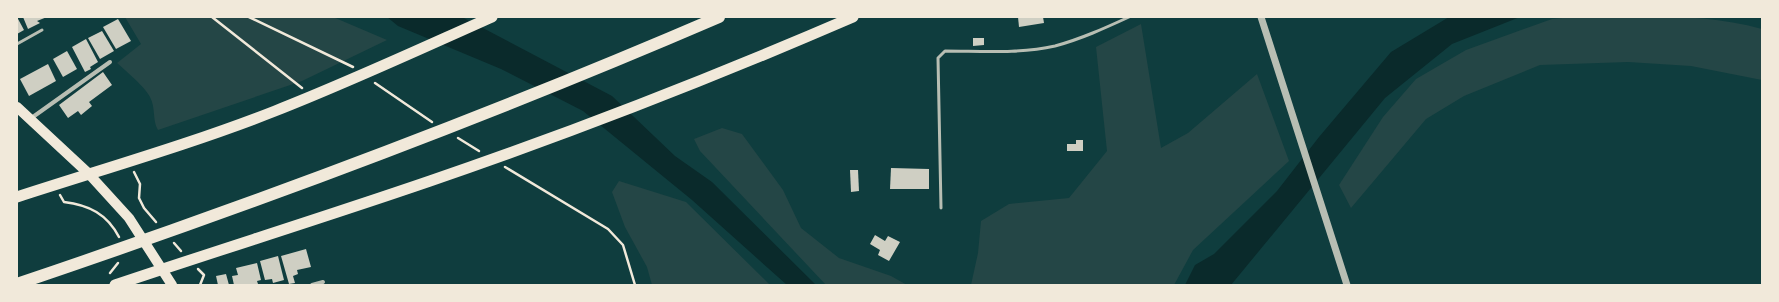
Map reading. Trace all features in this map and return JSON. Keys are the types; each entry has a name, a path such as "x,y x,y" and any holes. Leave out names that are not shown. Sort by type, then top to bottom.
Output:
{"highway":[{"path":"17,196 241,123 341,84 492,17"},
{"path":"17,284 192,224 306,182 534,94 719,17"},
{"path":"115,285 429,181 545,140 786,46 854,17"}],"main road":[{"path":"17,107 88,174 129,218 172,285"}],"street":[{"path":"1261,17 1277,62 1347,285"},
{"path":"29,119 110,62"},
{"path":"312,285 323,282"}],"lane":[{"path":"941,208 938,58 945,51 1000,52 1054,46 1096,32 1129,17"},
{"path":"17,44 42,30"}],"path":[{"path":"212,17 302,89"},
{"path":"249,17 350,65"},
{"path":"54,185 64,202 78,204 98,211 119,235 120,242"},
{"path":"107,276 114,269 120,258"}],"shaded area":[{"path":"1645,16 1692,18 1715,20 1762,29 1762,80 1691,66 1628,62 1540,65 1464,96 1426,119 1351,208 1339,185 1383,117 1416,79 1466,50 1552,19 1573,17"},
{"path":"125,17 333,17 387,40 302,81 158,130 155,122 152,101 148,93 117,63 141,44"},
{"path":"387,17 462,17 612,96 675,156 712,182 816,285 787,285 692,200 583,111 501,69 398,26"},
{"path":"1449,17 1520,17 1452,44 1385,98 1231,285 1185,285 1195,265 1214,254 1277,191 1319,137 1391,52"},
{"path":"1141,24 1161,148 1188,133 1257,74 1289,161 1193,250 1174,285 971,285 978,253 981,221 1009,204 1069,198 1107,151 1096,47"},
{"path":"722,128 742,134 783,190 801,228 839,258 891,276 907,285 826,285 700,151 694,139"},
{"path":"619,181 686,202 770,285 652,285 647,267 625,227 612,192"}],"building":[{"path":"17,17 24,30 17,34"},
{"path":"23,17 47,17 37,21 40,23 28,29"},
{"path":"1018,17 1043,17 1044,23 1019,27"},
{"path":"118,19 131,41 116,49 103,27"},
{"path":"102,31 114,51 100,59 88,38"},
{"path":"973,38 984,38 984,45 973,46"},
{"path":"86,39 98,62 90,67 91,69 85,72 72,47"},
{"path":"67,51 77,69 63,77 53,59"},
{"path":"48,64 56,81 29,96 20,79"},
{"path":"103,72 112,85 89,102 92,106 81,115 78,111 68,118 59,105"},
{"path":"1076,140 1083,140 1083,151 1067,151 1067,144 1076,144"},
{"path":"891,168 929,169 929,189 890,189"},
{"path":"850,170 858,170 859,191 851,192"},
{"path":"875,235 885,241 888,236 900,242 889,261 878,255 880,250 870,244"},
{"path":"306,249 311,267 297,270 298,274 293,276 295,283 289,284 281,256"},
{"path":"278,256 284,280 273,283 272,279 265,280 260,261"},
{"path":"257,263 261,280 257,281 258,284 234,285 232,276 238,275 236,268"},
{"path":"226,274 229,285 218,285 216,276"}]}
